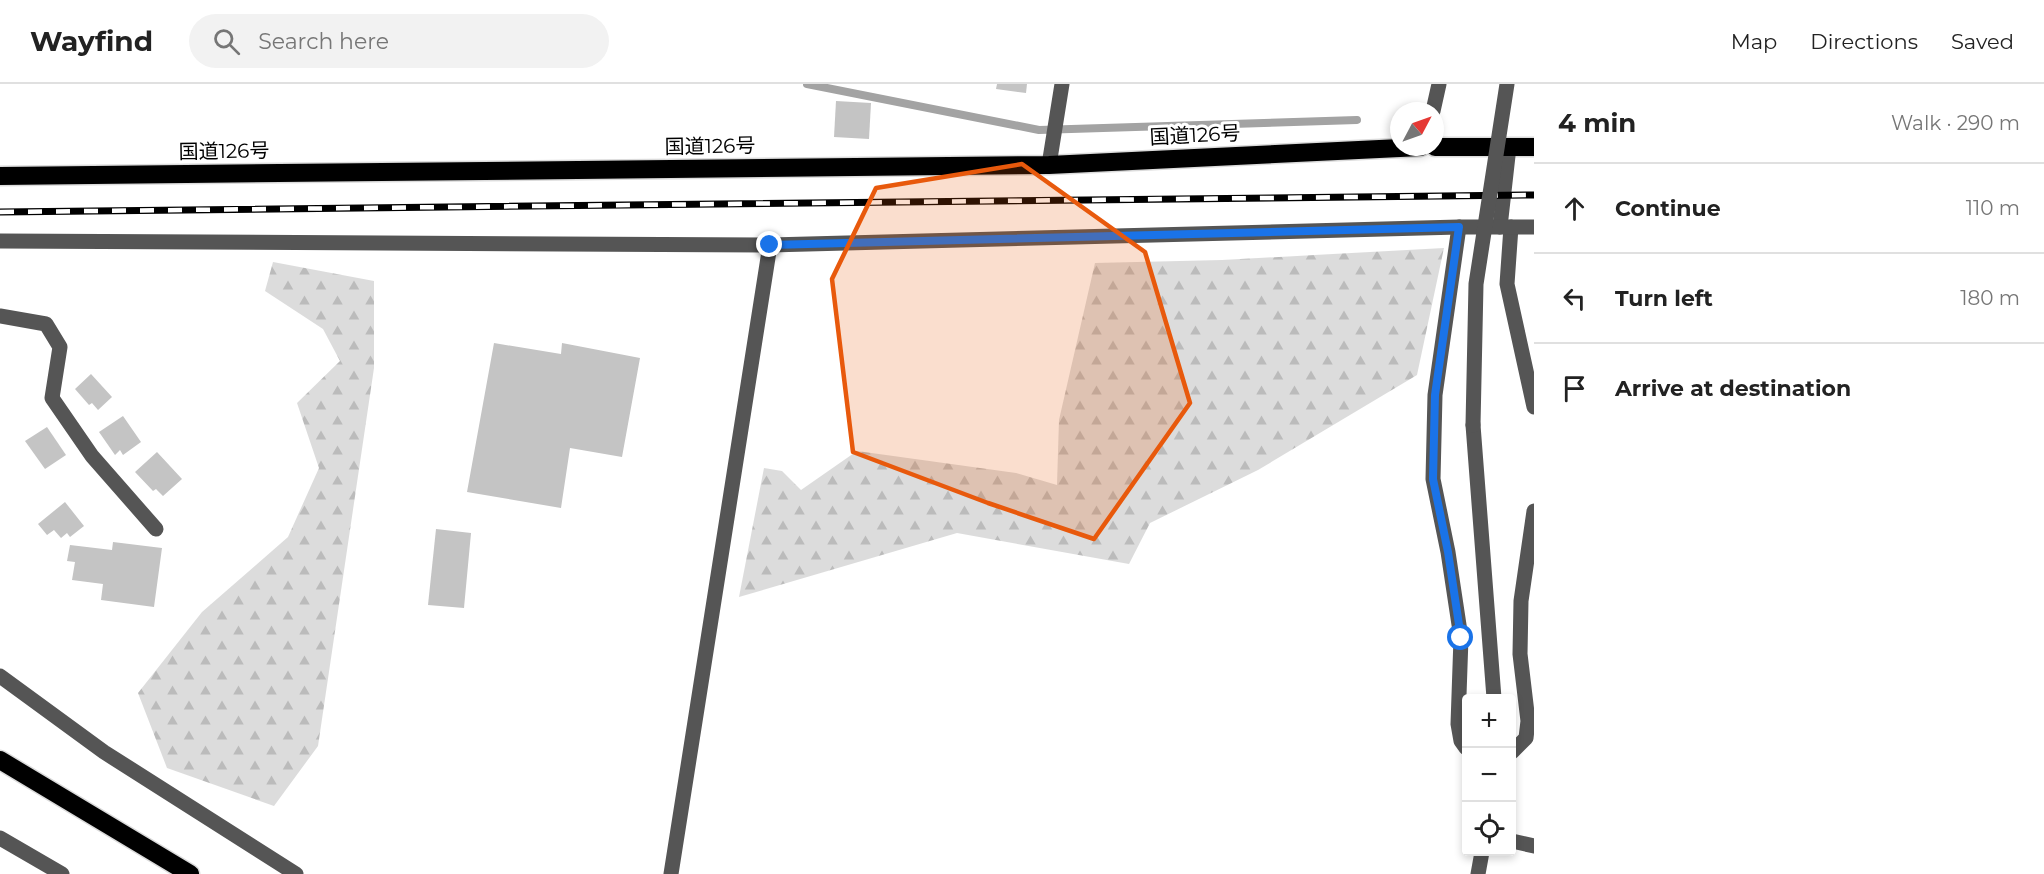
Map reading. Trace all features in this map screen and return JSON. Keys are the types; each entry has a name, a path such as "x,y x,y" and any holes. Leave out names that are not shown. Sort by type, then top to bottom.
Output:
{"highway":[{"path":"1444,147 1534,147"},
{"name":"国道126号","path":"0,176 1049,165 1390,148"},
{"path":"0,760 190,874"}],"street":[{"path":"1049,165 1062,84"},
{"path":"1435,102 1439,84"},
{"path":"1494,694 1473,425 1476,284 1508,84"},
{"path":"1509,147 1505,227 1508,284 1534,407"},
{"path":"1459,227 1435,395 1433,479 1448,552 1461,638 1458,724 1462,742"},
{"path":"0,241 770,245 1534,227"},
{"path":"671,874 770,245"},
{"path":"0,316 46,324 60,347 52,398 92,456 156,529"},
{"path":"1516,748 1526,738 1528,721 1520,654 1521,601 1534,511"},
{"path":"0,676 104,752 296,874"},
{"path":"0,838 62,874"},
{"path":"1516,843 1534,846"},
{"path":"1478,874 1481,856"}],"highlighted area":[{"path":"1022,164 1145,252 1190,403 1094,539 988,503 853,452 832,279 876,188"}],"green space":[{"path":"1444,248 1417,375 1258,470 1150,523 1129,564 957,533 739,597 764,468 782,471 801,490 857,451 1016,473 1057,485 1059,420 1095,263 1222,260"},
{"path":"273,262 374,281 374,368 318,746 274,806 167,768 138,693 202,612 288,537 319,468 297,403 340,361 323,329 265,291"}],"building":[{"path":"997,84 1027,84 1026,93 996,89"},
{"path":"836,101 871,103 869,139 834,137"},
{"path":"494,343 561,354 562,343 640,358 622,457 570,448 561,508 467,492"},
{"path":"91,374 112,397 98,410 92,403 89,405 75,389"},
{"path":"123,416 141,442 123,455 120,450 115,455 99,432"},
{"path":"47,427 66,455 45,469 25,441"},
{"path":"157,452 182,479 163,496 156,489 153,491 135,472"},
{"path":"65,502 84,526 70,537 67,533 61,538 54,530 47,535 38,524"},
{"path":"436,529 471,533 464,608 428,605"},
{"path":"113,542 162,548 154,607 101,600 103,584 72,580 75,562 67,561 70,545 112,550"}],"waterway":[{"path":"807,84 1039,130 1357,120"}],"railway":[{"path":"0,212 1534,195"}],"route":[{"path":"770,245 1459,227 1435,395 1433,479 1448,552 1461,638"}]}
